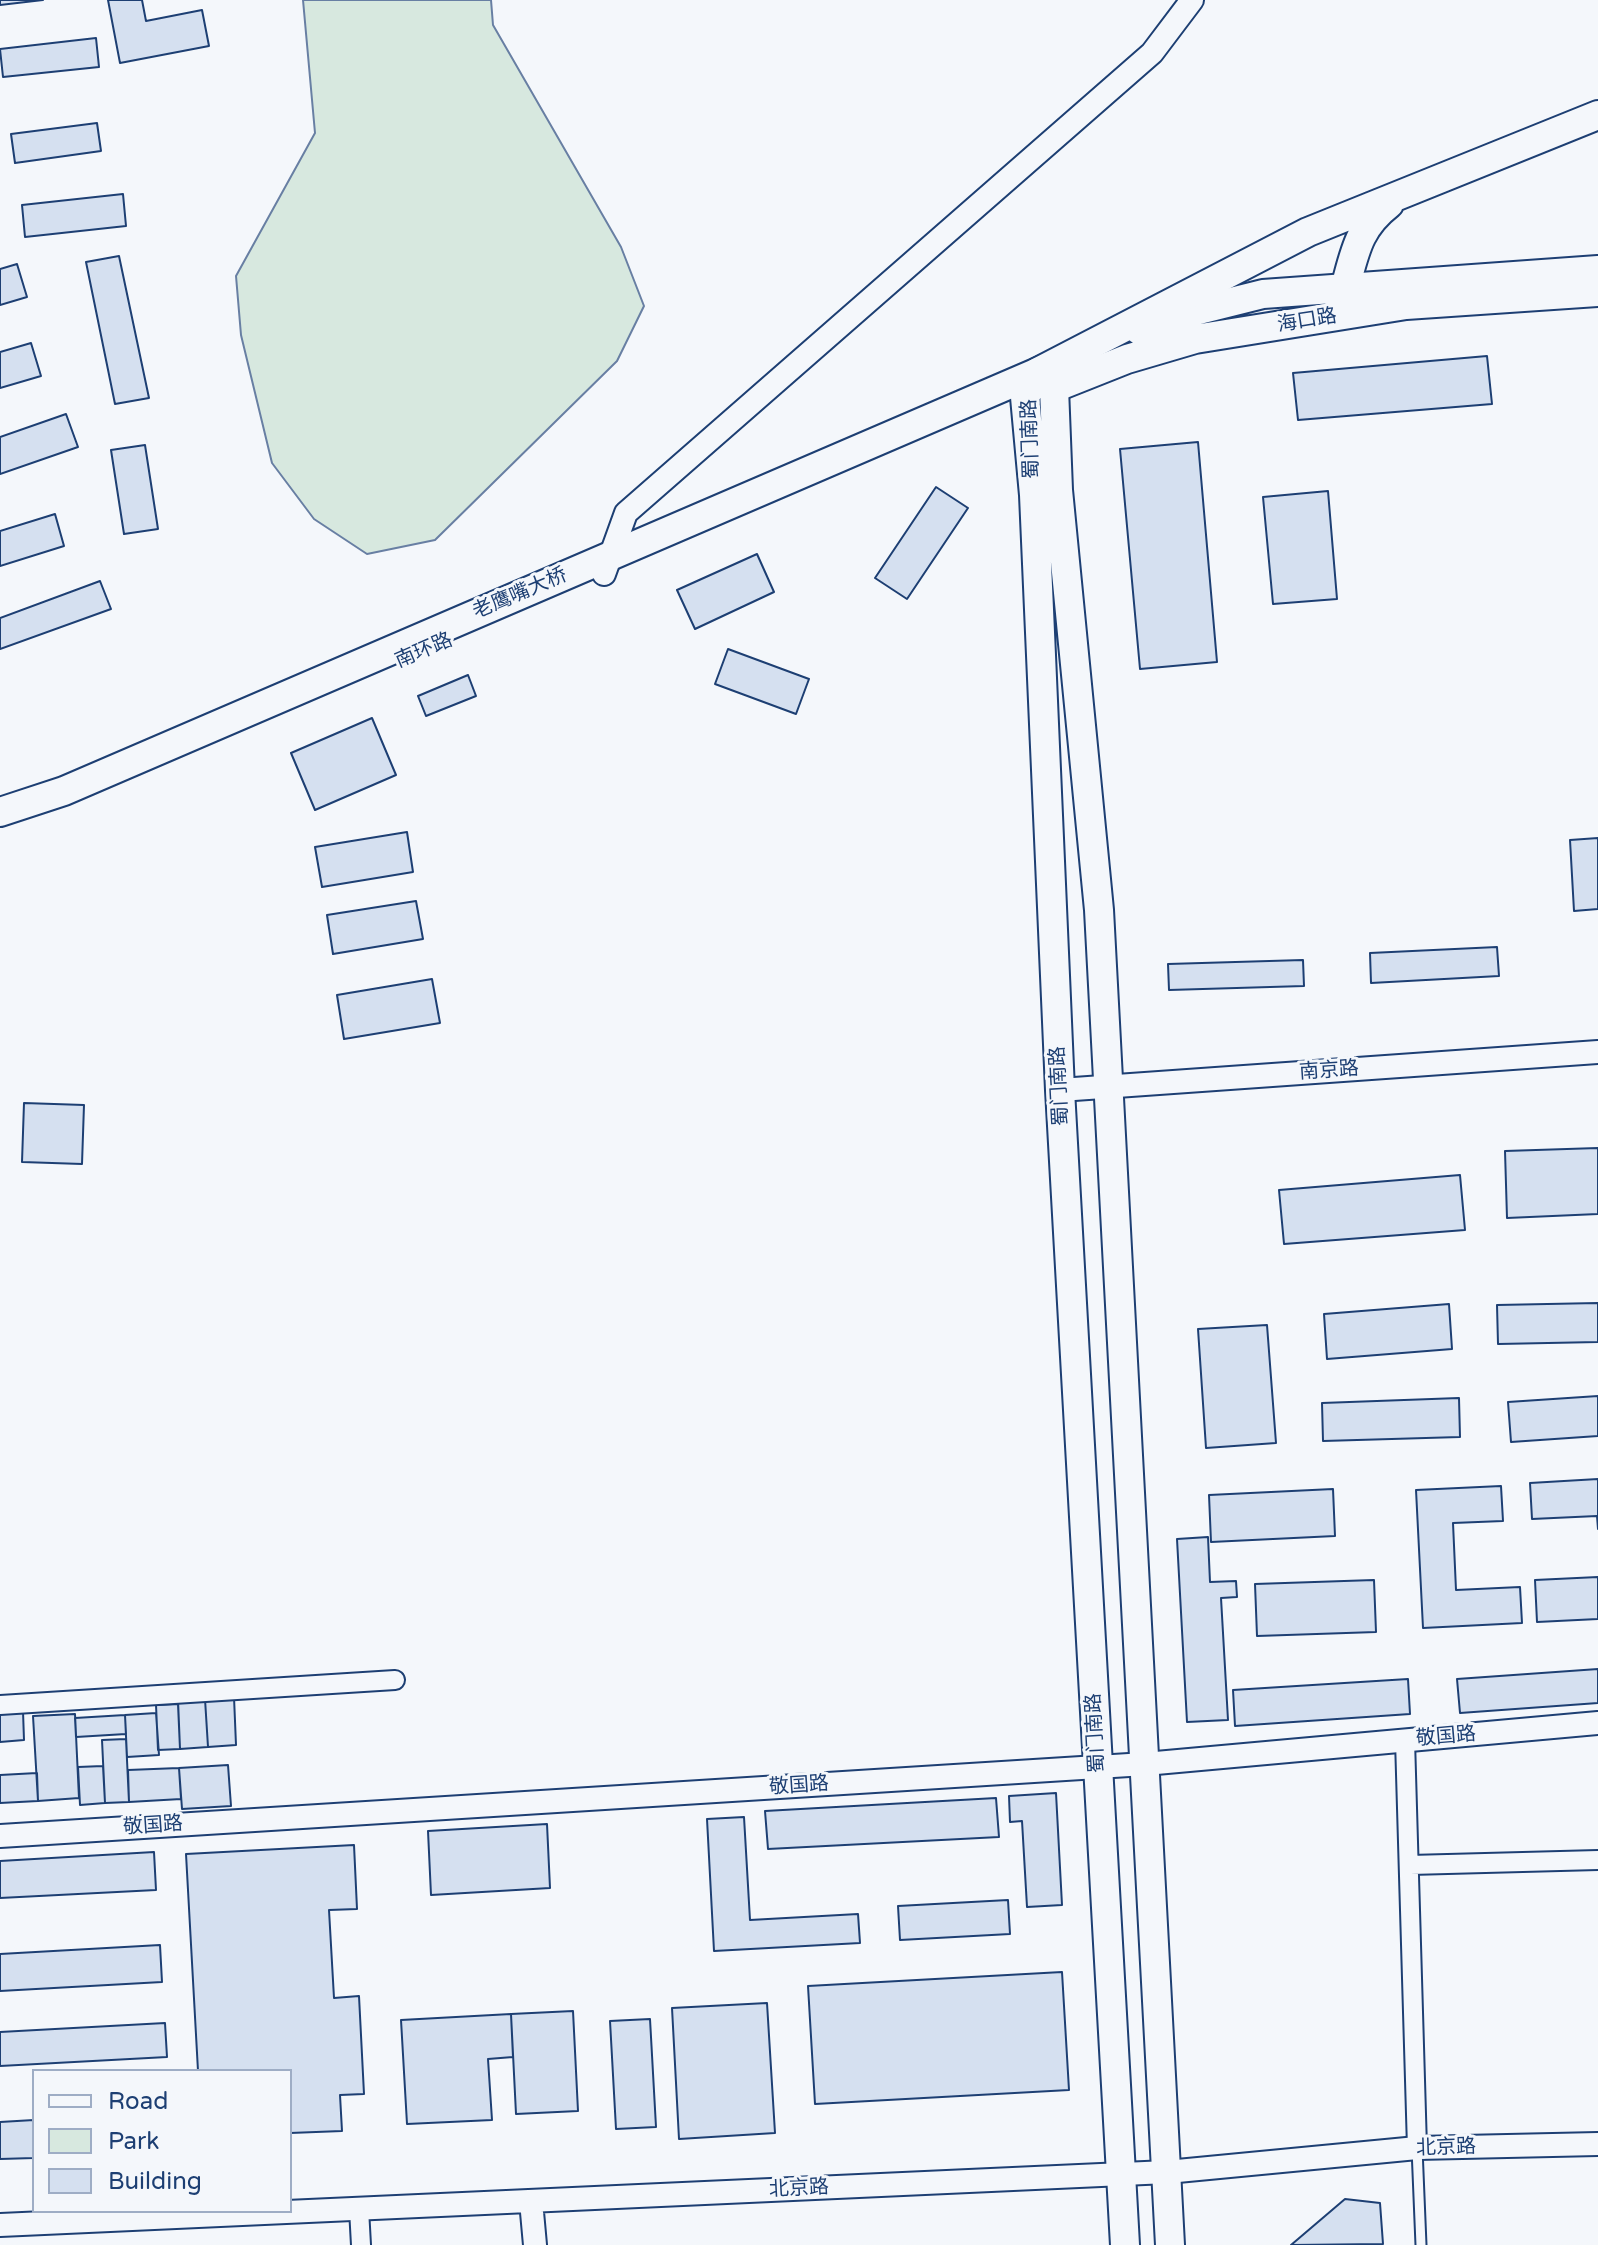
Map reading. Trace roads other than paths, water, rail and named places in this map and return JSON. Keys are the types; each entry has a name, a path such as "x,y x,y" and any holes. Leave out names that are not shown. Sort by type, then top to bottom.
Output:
{"main road":[{"path":"1046,380 1308,232 1598,115"},
{"path":"1345,288 1359,237 1367,224 1409,189"},
{"name":"海口路","path":"1025,397 1046,380 1183,314 1263,294 1598,270"},
{"name":"海口路","path":"1046,380 1195,339 1406,305 1598,292"},
{"name":"老鹰嘴大桥","path":"0,812 64,791 1046,380"},
{"name":"蜀门南路","path":"1046,380 1099,910 1170,2245"},
{"name":"南环路","path":"0,829 608,565 1025,397"},
{"name":"蜀门南路","path":"1025,397 1034,495 1060,1090 1125,2245"}],"street":[{"path":"608,565 626,513 1152,53 1192,0"},
{"name":"南京路","path":"1060,1090 1598,1052"},
{"path":"0,1705 395,1680"},
{"name":"敬国路","path":"0,1836 1145,1764 1598,1723"},
{"path":"1405,1740 1417,2148"},
{"path":"1410,1865 1598,1860"},
{"name":"北京路","path":"292,2212 1167,2172 1417,2148 1598,2144"},
{"path":"531,2201 535,2245"},
{"path":"359,2209 361,2245"},
{"name":"北京路","path":"0,2225 269,2213"}],"lane":[{"path":"1417,2148 1421,2245"}]}
